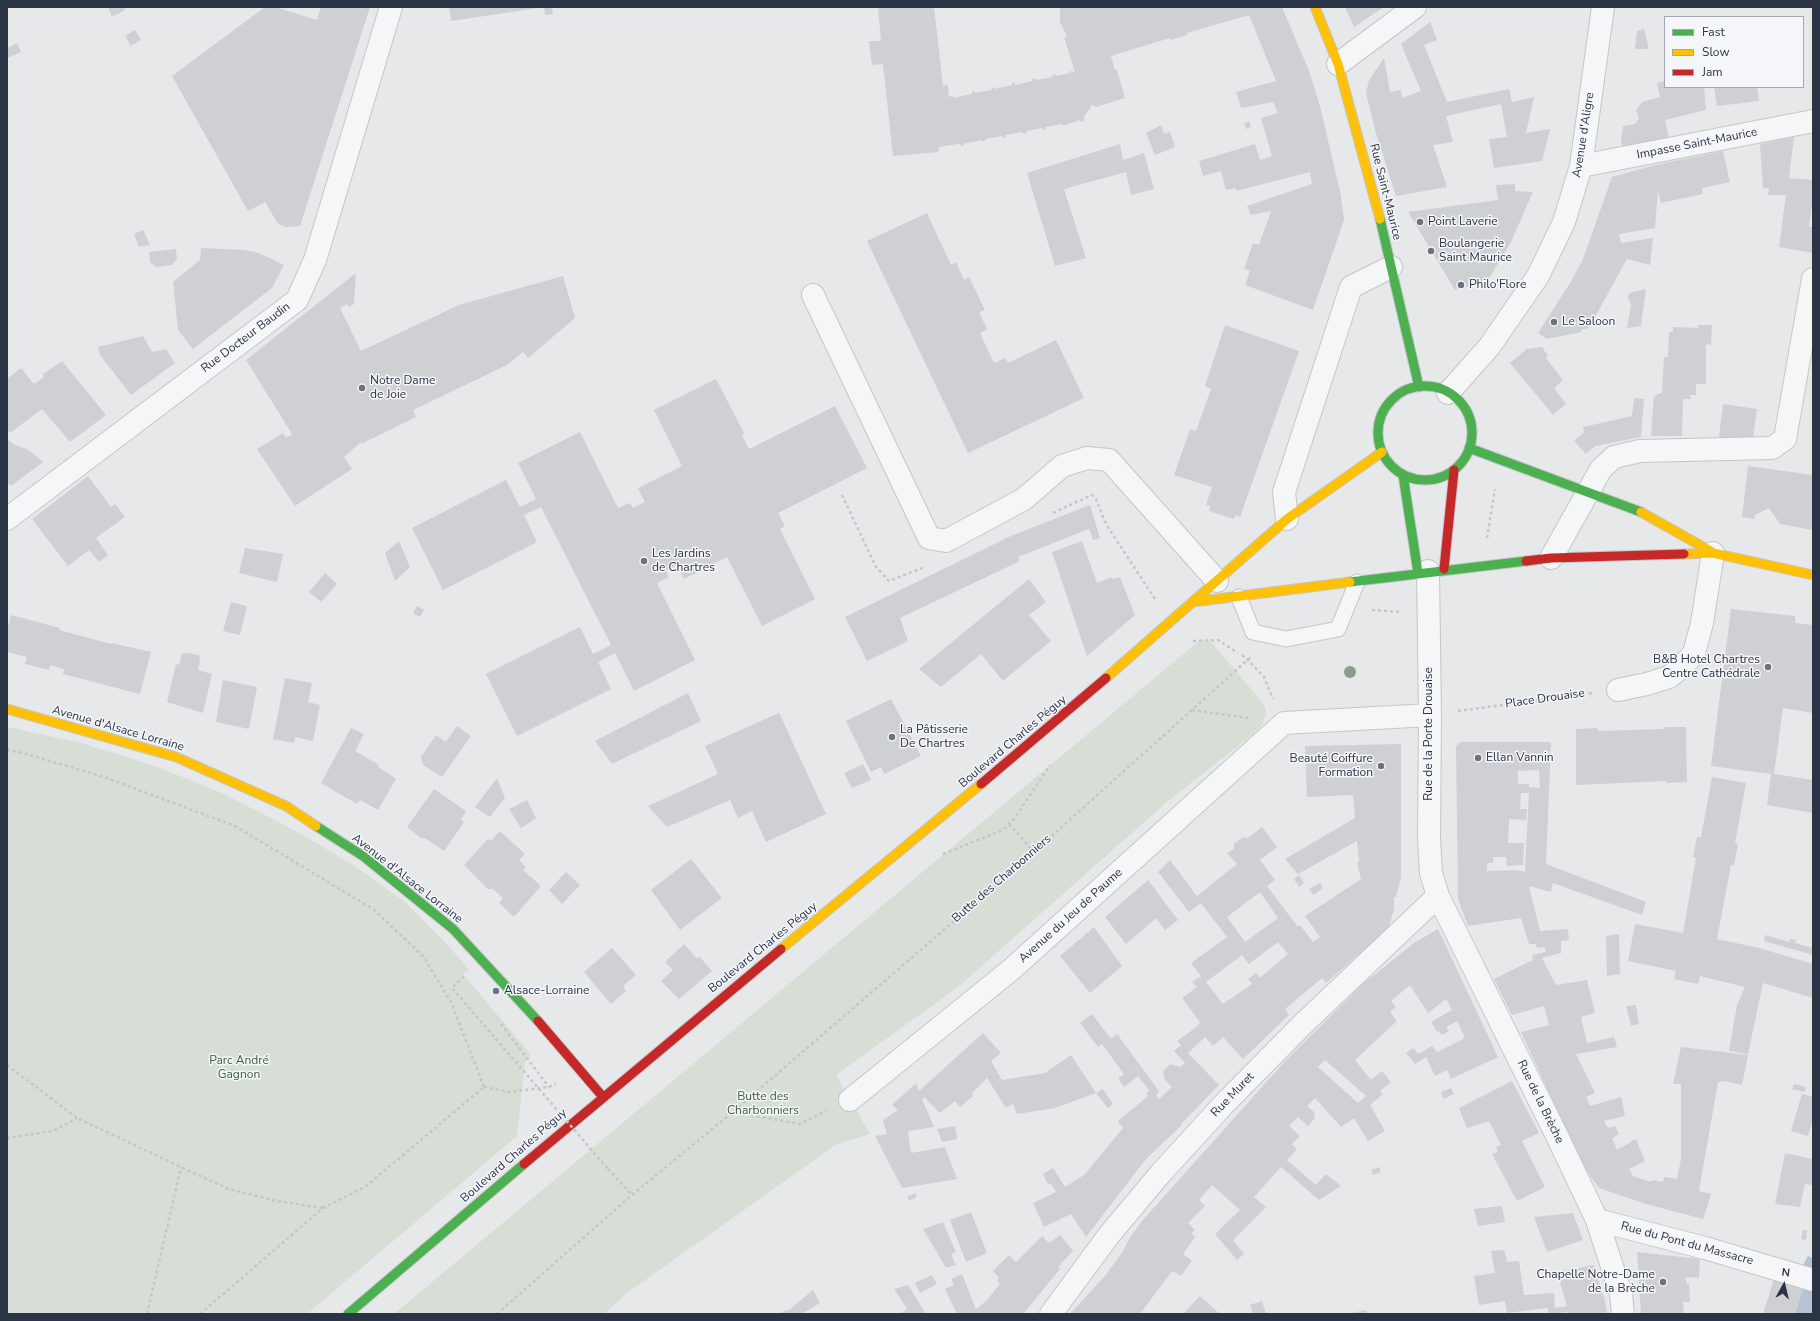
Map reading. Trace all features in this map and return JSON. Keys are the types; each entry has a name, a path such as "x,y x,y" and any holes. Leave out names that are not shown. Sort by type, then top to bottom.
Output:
{"main road":[{"name":"Rue Saint-Maurice","path":"1315,7 1338,64 1376,203 1419,387"},
{"path":"1419,387 1434,388 1448,393 1464,408 1470,420 1472,434 1469,448 1463,461 1454,470 1442,477 1429,480 1416,480 1403,475 1390,465 1382,452 1378,438 1379,424 1384,410 1393,399 1405,391 1419,387"},
{"path":"1469,448 1640,512 1713,553"},
{"name":"Boulevard Charles Péguy","path":"348,1314 603,1097 1067,713 1287,519 1382,452"},
{"path":"1430,571 1454,470"},
{"path":"1403,475 1430,571"},
{"path":"1193,602 1357,582 1430,571 1551,558 1713,553 1813,575"},
{"name":"Avenue d'Alsace Lorraine","path":"7,710 176,757 286,806 363,856 453,929 532,1014 603,1097"}],"street":[{"name":"Rue Docteur Baudin","path":"7,519 297,300 315,260 391,7"},
{"path":"1338,64 1415,7"},
{"name":"Avenue d'Aligre","path":"1448,393 1489,347 1538,276 1564,222 1581,166 1603,7"},
{"name":"Impasse Saint-Maurice","path":"1581,166 1813,121"},
{"path":"1287,519 1284,492 1351,287 1391,267"},
{"path":"1551,558 1601,469 1614,457 1640,451 1772,448 1785,439 1813,279"},
{"path":"813,295 929,538 946,541 1024,500 1062,466 1087,458 1109,460 1217,581"},
{"path":"1618,690 1669,677 1682,667 1694,653 1702,623 1713,553"},
{"name":"Rue de la Porte Drouaise","path":"1430,571 1429,839 1431,873 1438,896"},
{"path":"1284,723 1430,715"},
{"name":"Avenue du Jeu de Paume","path":"850,1100 1012,969 1284,723"},
{"name":"Rue de la Brèche","path":"1438,896 1597,1220 1621,1294 1623,1314"},
{"name":"Rue Muret","path":"1051,1314 1109,1235 1224,1104 1303,1024 1438,896"},
{"name":"Rue du Pont du Massacre","path":"1597,1220 1705,1248 1807,1277"}],"lane":[{"path":"1239,597 1253,632 1286,638 1338,629 1357,582"}],"path":[{"path":"1483,566 1494,488 1500,490"},
{"path":"842,495 876,567 889,581 926,566"},
{"path":"1049,515 1092,495 1096,499 1106,524 1170,621 1190,641 1218,640 1248,660 1264,677 1284,723"},
{"name":"Butte des Charbonniers","path":"497,1314 632,1195 733,1112 1034,852 1248,660"},
{"name":"Place Drouaise","path":"1430,715 1618,690"},
{"path":"1191,710 1284,723"},
{"path":"7,750 23,753 104,777 235,826 373,909 423,956 451,1002 484,1087"},
{"path":"1009,824 1034,852"},
{"path":"464,976 452,988 632,1195"},
{"path":"497,1020 550,1088"},
{"path":"7,1065 77,1118 229,1189 276,1201 323,1208"},
{"path":"484,1087 508,1092 550,1088 580,1071"},
{"path":"200,1314 323,1208 365,1187 484,1087"},
{"path":"733,1112 800,1124 850,1100"},
{"path":"7,1138 53,1131 77,1118"},
{"path":"147,1314 181,1167"}],"green space":[{"name":"Butte des Charbonniers","path":"1200,640 1210,641 1259,698 1265,707 1266,714 1262,725 1247,739 1168,801 958,987 836,1075 870,1134 837,1144 627,1293 604,1314 394,1314"},
{"name":"Parc André Gagnon","path":"7,727 81,743 155,766 222,793 298,832 353,865 405,902 444,941 469,970 463,974 531,1055 525,1062 517,1136 307,1314 7,1314"}],"water":[{"path":"1808,1256 1813,1258 1813,1314 1795,1314 1803,1288 1804,1263"}],"building":[{"path":"108,7 124,7 125,10 112,17"},
{"path":"265,7 275,7 317,20 321,7 370,7 300,226 285,227 278,224 265,202 248,211 172,76"},
{"path":"449,7 538,7 538,8 451,21"},
{"path":"544,7 552,7 553,14 545,15"},
{"path":"878,7 934,7 943,86 948,85 949,99 950,96 953,96 953,98 972,94 972,92 975,91 975,93 992,90 992,88 995,87 995,89 1012,85 1012,83 1015,82 1015,85 1032,81 1032,79 1035,78 1036,80 1053,77 1052,75 1055,74 1056,76 1070,73 1070,71 1075,72 1064,37 1067,37 1060,22 1060,7 1282,7 1309,71 1320,106 1341,196 1344,220 1313,310 1245,285 1250,271 1244,269 1253,243 1259,245 1271,211 1251,215 1247,206 1312,184 1310,172 1236,191 1236,188 1226,190 1221,171 1203,176 1199,161 1255,144 1260,160 1272,156 1261,118 1278,113 1273,102 1241,108 1236,92 1276,81 1249,15 1187,33 1187,35 1171,40 1170,38 1111,56 1115,70 1117,70 1125,98 1096,107 1092,105 1083,118 1085,120 1081,122 1080,120 1063,126 1062,124 1045,127 1046,129 1043,130 1042,128 1026,131 1026,133 1023,134 1022,132 1005,135 1006,137 1002,138 1002,136 985,139 985,141 982,142 982,140 963,144 964,146 958,144 939,147 938,152 893,156 883,64 872,65 869,41 881,41"},
{"path":"1345,7 1384,7 1354,27"},
{"path":"1430,22 1437,40 1424,45 1447,102 1509,89 1512,102 1534,97 1526,133 1550,129 1542,161 1494,168 1489,139 1507,137 1501,104 1446,116 1453,142 1433,145 1447,187 1396,196 1375,130 1366,93 1369,80 1384,58 1390,92 1401,90 1402,98 1421,91 1401,44"},
{"path":"1644,29 1649,49 1635,49 1637,31"},
{"path":"135,30 141,40 131,46 125,36"},
{"path":"17,43 21,52 7,58 7,48"},
{"path":"1664,81 1664,88 1704,88 1706,110 1665,120 1669,138 1624,148 1621,142 1623,126 1635,124 1639,118 1636,110 1642,102 1660,97 1657,83"},
{"path":"1714,88 1757,88 1759,101 1717,106"},
{"path":"1249,121 1251,127 1246,129 1244,123"},
{"path":"1161,125 1164,134 1170,132 1175,147 1155,155 1146,133"},
{"path":"1794,137 1789,178 1813,180 1813,197 1809,227 1813,227 1813,253 1779,247 1786,195 1768,195 1769,188 1763,188 1760,144"},
{"path":"1120,144 1123,160 1144,153 1154,189 1131,195 1126,172 1064,189 1086,258 1055,266 1027,173"},
{"path":"1723,151 1730,182 1702,188 1703,194 1661,203 1658,190 1655,228 1619,234 1621,243 1653,238 1650,265 1627,259 1589,328 1581,330 1582,332 1547,339 1538,333 1572,280 1583,259 1612,177 1655,165"},
{"path":"1515,184 1515,191 1533,192 1511,242 1487,282 1455,290 1408,212 1498,200 1496,185"},
{"path":"927,213 951,265 956,262 964,280 969,277 985,310 979,312 987,329 980,333 994,363 1005,358 1008,363 1056,340 1084,398 968,453 867,241"},
{"path":"143,230 150,245 139,247 134,234"},
{"path":"201,248 244,250 259,253 284,265 272,288 193,349 178,330 173,282 200,260"},
{"path":"176,249 177,259 172,265 156,267 150,262 149,252"},
{"name":"Notre Dame de Joie","path":"356,273 354,304 349,307 347,304 340,308 361,351 459,305 563,276 575,318 528,358 523,352 507,365 413,410 416,417 361,444 361,442 344,457 352,469 295,506 257,449 283,433 286,438 292,434 246,360"},
{"path":"1646,289 1641,326 1627,328 1631,305 1628,298 1629,293"},
{"path":"1225,325 1299,351 1240,517 1236,515 1234,519 1209,511 1210,506 1206,505 1212,487 1174,475 1190,429 1196,431 1211,389 1205,386"},
{"path":"1698,325 1712,325 1711,345 1706,344 1706,384 1696,384 1696,395 1690,395 1691,399 1683,399 1682,436 1651,436 1654,396 1656,397 1657,394 1662,393 1664,357 1668,357 1669,332 1673,332 1673,327 1698,328"},
{"path":"143,336 152,352 166,349 175,363 131,395 100,355 98,347"},
{"path":"1542,347 1548,356 1546,358 1563,380 1554,388 1566,404 1553,415 1510,363 1527,349"},
{"path":"62,361 106,415 70,442 42,409 10,433 7,429 7,379 21,368 34,384 44,377 43,374"},
{"name":"Les Jardins de Chartres","path":"716,379 744,433 742,435 749,449 835,406 867,468 778,513 785,526 780,529 815,599 762,626 727,557 684,579 677,565 666,571 669,577 657,583 695,660 634,691 615,653 598,662 611,689 517,736 486,674 580,627 593,654 611,645 541,507 524,515 537,542 443,590 412,528 506,480 520,507 536,499 518,463 580,432 618,508 630,503 633,508 645,502 638,488 682,466 654,410"},
{"path":"1634,398 1644,399 1641,437 1595,446 1586,454 1574,441 1584,432 1583,427 1632,416"},
{"path":"1723,404 1757,409 1753,438 1719,437"},
{"path":"7,439 15,445 27,449 43,462 11,486 7,483"},
{"path":"1748,466 1813,475 1813,530 1780,524 1769,508 1755,515 1755,519 1742,517"},
{"path":"88,476 111,507 115,504 125,517 96,538 108,555 99,562 89,550 68,566 32,519"},
{"path":"1090,505 1100,538 1093,540 1089,529 1018,557 1020,561 900,618 908,641 867,661 845,617 1011,536"},
{"path":"399,541 410,567 395,581 385,553"},
{"path":"1082,541 1097,583 1112,577 1113,579 1120,577 1135,615 1087,656 1052,552"},
{"path":"245,548 283,554 277,582 239,573"},
{"path":"325,573 337,584 321,602 309,592"},
{"path":"1029,579 1046,602 1029,615 1051,641 1003,681 981,654 941,687 919,669"},
{"path":"231,602 247,606 240,635 223,631"},
{"path":"417,606 424,610 420,617 413,613"},
{"name":"B&B Hotel Chartres Centre Cathédrale","path":"1731,609 1795,616 1795,623 1813,625 1813,713 1783,708 1774,774 1813,780 1813,813 1767,805 1771,774 1711,766"},
{"path":"11,615 111,644 151,652 140,694 63,674 64,669 50,665 49,670 25,664 27,657 7,652 7,631"},
{"path":"186,653 199,655 200,659 198,670 212,674 203,713 167,702 176,664 179,665 182,654"},
{"path":"285,678 312,683 308,702 320,705 313,741 295,737 294,743 273,739"},
{"path":"223,680 257,687 249,729 216,722"},
{"path":"688,693 701,721 612,764 595,741"},
{"path":"891,699 921,756 884,774 881,767 871,772 846,721"},
{"path":"779,713 826,814 766,842 752,811 738,818 730,800 667,827 648,806 718,774 705,746"},
{"path":"457,726 471,736 442,777 423,765 421,757 436,735 446,742"},
{"path":"1665,727 1686,727 1687,782 1666,783 1666,781 1576,785 1576,729 1598,728 1598,731 1665,729"},
{"path":"351,728 364,734 355,751 379,765 378,767 396,779 378,810 360,800 357,804 321,783"},
{"path":"1461,742 1551,742 1546,864 1646,902 1642,915 1553,883 1551,892 1529,886 1540,931 1568,929 1569,940 1561,941 1561,953 1542,958 1556,985 1587,980 1595,1013 1581,1017 1587,1043 1614,1037 1617,1047 1576,1054 1595,1093 1586,1097 1590,1106 1621,1097 1625,1116 1604,1121 1608,1128 1615,1126 1619,1134 1612,1138 1617,1150 1636,1139 1645,1161 1629,1169 1633,1176 1651,1182 1652,1180 1663,1182 1664,1177 1677,1179 1681,1159 1681,1084 1673,1084 1681,1047 1748,1055 1742,1085 1724,1081 1718,1082 1699,1191 1711,1194 1703,1219 1646,1204 1599,1188 1583,1166 1521,1032 1549,1025 1544,1006 1512,1015 1494,979 1533,960 1532,955 1546,952 1544,947 1537,948 1536,944 1529,944 1521,918 1468,926 1458,899 1456,746","holes":["1539,770 1540,788 1529,787 1529,784 1518,784 1518,771","1521,793 1529,793 1525,872 1517,870 1487,871 1487,863 1493,863 1493,857 1506,857 1507,866 1523,865 1524,843 1508,843 1509,819 1526,820 1527,809 1520,809"]},
{"path":"1401,744 1401,877 1396,897 1394,897 1394,909 1389,926 1383,936 1326,983 1322,978 1285,1009 1289,1015 1243,1059 1223,1037 1213,1046 1205,1037 1188,1053 1219,1085 1181,1124 1182,1125 1146,1159 1086,1237 1071,1214 1044,1227 1033,1203 1056,1192 1052,1185 1047,1183 1043,1174 1053,1168 1065,1187 1084,1175 1123,1128 1118,1121 1148,1096 1146,1093 1149,1090 1138,1076 1124,1087 1118,1078 1124,1074 1102,1044 1098,1047 1080,1023 1092,1014 1111,1039 1117,1034 1159,1091 1156,1096 1159,1099 1172,1087 1165,1080 1163,1071 1170,1064 1180,1067 1185,1063 1174,1051 1181,1045 1177,1041 1198,1026 1200,1022 1182,998 1197,987 1192,982 1201,976 1191,963 1227,937 1201,903 1189,912 1158,872 1170,860 1197,896 1237,864 1227,853 1234,849 1234,844 1243,837 1248,838 1262,827 1277,847 1260,860 1275,880 1267,886 1298,927 1300,925 1313,942 1320,937 1305,916 1361,879 1357,863 1359,862 1357,841 1298,874 1285,859 1355,818 1353,795 1307,797 1305,746","holes":["1260,892 1278,918 1245,942 1227,917","1278,942 1288,954 1260,978 1256,973 1248,979 1252,984 1223,1004 1206,982 1242,955 1249,964"]},
{"path":"863,764 871,780 852,788 844,773"},
{"path":"1712,777 1746,783 1735,843 1738,844 1734,865 1731,865 1717,939 1759,948 1813,964 1813,998 1763,983 1748,1054 1729,1051 1737,1005 1745,987 1700,976 1698,984 1674,979 1676,971 1628,961 1635,924 1683,933 1696,858 1693,857 1697,837 1701,837"},
{"path":"497,778 505,798 490,817 475,807"},
{"path":"434,789 466,811 461,820 464,822 444,851 423,837 422,839 407,827"},
{"path":"527,800 536,818 521,828 509,809"},
{"path":"500,831 525,854 519,860 526,867 523,870 541,886 514,917 499,903 503,898 493,889 488,889 464,865 488,839 491,841"},
{"path":"691,859 722,898 680,930 651,890"},
{"path":"566,872 580,885 562,904 549,890"},
{"path":"1299,875 1304,883 1299,887 1294,879"},
{"path":"1148,880 1178,920 1165,930 1156,918 1126,944 1105,917"},
{"path":"1320,883 1323,888 1314,895 1309,889"},
{"path":"1094,927 1122,966 1090,993 1060,956"},
{"path":"1438,929 1498,1057 1451,1079 1447,1070 1435,1076 1426,1057 1415,1064 1406,1053 1413,1048 1418,1054 1432,1046 1437,1052 1465,1038 1457,1021 1446,1027 1449,1031 1442,1035 1439,1031 1437,1032 1431,1022 1452,1010 1446,999 1428,1013 1410,985 1391,1001 1396,1007 1390,1012 1397,1021 1355,1060 1371,1080 1382,1071 1391,1082 1380,1091 1383,1094 1370,1105 1385,1131 1368,1141 1354,1118 1341,1127 1315,1098 1307,1106 1314,1112 1315,1118 1308,1126 1298,1117 1289,1126 1300,1136 1292,1144 1297,1149 1287,1160 1316,1185 1326,1174 1341,1186 1319,1200 1281,1167 1254,1197 1266,1207 1233,1240 1244,1254 1237,1260 1215,1234 1240,1210 1212,1185 1199,1200 1205,1206 1188,1223 1195,1230 1191,1233 1195,1237 1183,1254 1192,1261 1181,1276 1172,1271 1140,1314 1070,1314 1105,1276 1122,1253 1129,1239 1142,1221 1287,1059 1364,983 1414,943","holes":["1325,1060 1366,1096 1358,1103 1318,1067"]},
{"path":"1619,934 1620,974 1607,976 1606,936"},
{"path":"1765,935 1789,942 1790,939 1796,940 1795,943 1813,948 1813,955 1764,941"},
{"path":"684,944 697,959 699,956 712,971 679,999 661,981 673,970 665,962"},
{"path":"612,948 636,975 623,986 626,991 611,1004 584,972"},
{"path":"1636,1005 1639,1024 1631,1026 1626,1006"},
{"path":"983,1033 1001,1053 991,1061 1002,1080 1045,1073 1071,1055 1096,1093 1055,1108 1017,1114 1013,1104 1006,1108 987,1078 972,1093 973,1096 960,1107 955,1101 940,1113 924,1097 922,1099 934,1127 908,1131 911,1153 945,1147 957,1179 902,1188 875,1136 887,1134 883,1120 898,1110 892,1105 916,1083 919,1091"},
{"path":"1512,1081 1539,1133 1522,1141 1545,1187 1517,1201 1492,1154 1498,1152 1496,1147 1501,1145 1489,1121 1467,1128 1459,1108"},
{"path":"1794,1084 1806,1087 1805,1092 1792,1089"},
{"path":"1451,1088 1454,1094 1444,1099 1441,1092"},
{"path":"1103,1089 1113,1104 1108,1108 1096,1093"},
{"path":"1802,1094 1813,1097 1813,1119 1808,1136 1791,1131"},
{"path":"955,1126 957,1139 942,1142 937,1129"},
{"path":"1785,1153 1813,1159 1813,1185 1805,1184 1800,1207 1775,1204"},
{"path":"1379,1167 1381,1172 1373,1175 1371,1170"},
{"path":"915,1193 917,1197 909,1201 907,1197"},
{"path":"1502,1206 1505,1222 1478,1226 1474,1209"},
{"path":"971,1212 987,1253 966,1262 950,1220"},
{"path":"1573,1213 1583,1240 1547,1252 1534,1217"},
{"path":"943,1222 956,1252 951,1254 956,1265 946,1268 923,1229"},
{"path":"1803,1230 1807,1230 1806,1240 1801,1239"},
{"path":"1060,1235 1073,1251 1058,1267 1060,1269 1023,1314 957,1314 945,1289 954,1285 951,1279 962,1274 976,1309 986,1301 1000,1284 997,1281 999,1278 993,1271 1009,1255 1016,1262 1042,1236 1049,1243"},
{"path":"1504,1250 1507,1262 1519,1261 1524,1295 1554,1293 1555,1308 1567,1306 1557,1272 1594,1265 1605,1301 1607,1314 1568,1314 1568,1312 1548,1314 1548,1308 1507,1313 1505,1301 1479,1305 1474,1276 1495,1273 1491,1251"},
{"name":"Chapelle Notre-Dame de la Brèche","path":"1637,1252 1700,1259 1699,1278 1685,1277 1687,1284 1689,1284 1690,1302 1683,1302 1684,1314 1641,1314"},
{"path":"932,1275 937,1284 920,1293 915,1283"},
{"path":"1774,1279 1803,1288 1795,1314 1763,1314"},
{"path":"908,1285 926,1314 900,1314 907,1309 894,1289"},
{"path":"813,1290 820,1303 801,1314 780,1314 786,1310 788,1311"},
{"path":"1200,1296 1220,1314 1183,1314"},
{"path":"1262,1301 1266,1314 1253,1314 1250,1305"},
{"path":"1366,1310 1367,1314 1351,1314 1351,1313"}],"traffic: fast":[{"path":"1380,219 1419,387"},
{"path":"1425,386 1443,390 1458,400 1468,415 1472,433 1468,451 1458,466 1443,476 1425,480 1407,476 1392,466 1382,451 1378,433 1382,415 1392,400 1407,390 1425,386"},
{"path":"1469,448 1641,512"},
{"path":"1403,475 1418,573"},
{"path":"1350,582 1526,561"},
{"path":"316,826 363,856 453,929 538,1021"},
{"path":"348,1314 524,1164"}],"traffic: slow":[{"path":"1315,7 1338,64 1380,219"},
{"path":"1106,678 1287,519 1382,452"},
{"path":"1641,512 1712,552"},
{"path":"1684,554 1713,553 1813,575"},
{"path":"1193,602 1350,582"},
{"path":"7,709 176,757 286,806 316,826"},
{"path":"781,949 981,784"}],"traffic: jam":[{"path":"1444,569 1454,470"},
{"path":"1526,561 1551,558 1684,554"},
{"path":"981,784 1106,678"},
{"path":"524,1164 781,949"},
{"path":"538,1021 603,1097"}],"place":[{"name":"Point Laverie","path":"1420,222"},
{"name":"Boulangerie Saint Maurice","path":"1431,251"},
{"name":"Philo'Flore","path":"1461,285"},
{"name":"Le Saloon","path":"1554,322"},
{"name":"Notre Dame de Joie","path":"362,388"},
{"name":"Les Jardins de Chartres","path":"644,561"},
{"name":"B&B Hotel Chartres Centre Cathédrale","path":"1768,667"},
{"name":"La Pâtisserie De Chartres","path":"892,737"},
{"name":"Ellan Vannin","path":"1478,758"},
{"name":"Beauté Coiffure Formation","path":"1381,766"},
{"name":"Alsace-Lorraine","path":"496,991"},
{"name":"Chapelle Notre-Dame de la Brèche","path":"1663,1282"}]}
